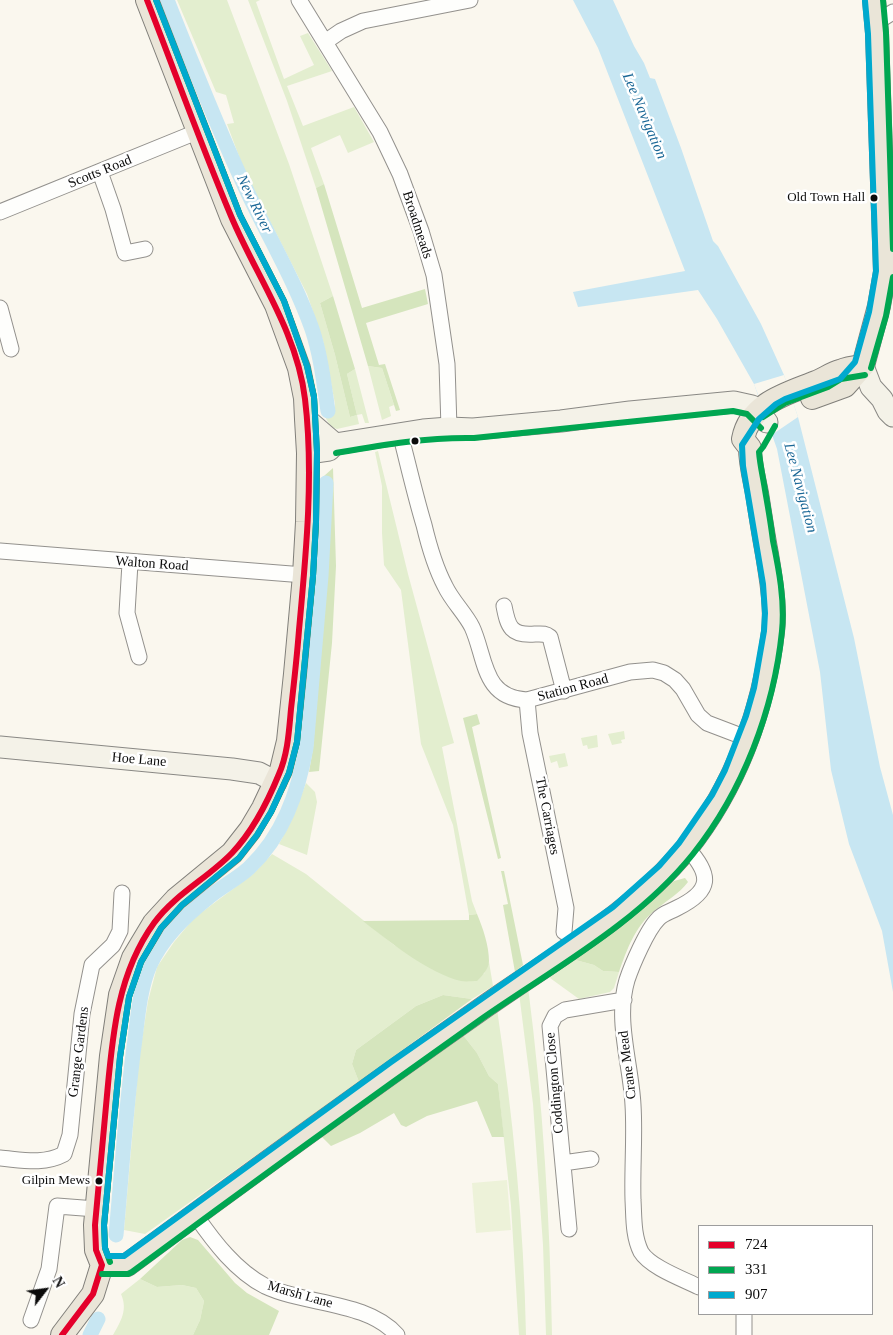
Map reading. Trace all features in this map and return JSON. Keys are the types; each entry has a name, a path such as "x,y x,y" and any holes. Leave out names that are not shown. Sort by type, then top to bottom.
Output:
{"main road":[{"path":"62,1335 93,1294 102,1265 96,1250 96,1209 111,1056 120,995 133,958 154,923 176,899 232,853 250,830 276,782 288,741 304,576 308,453 305,398 299,368 276,305 232,219 148,0"},
{"path":"102,1265 127,1265 196,1216 227,1191 489,1004 568,939 606,923 662,876 687,848 725,789 749,739 763,689 773,630 774,609 770,576 750,448 743,439 744,433 752,418 763,416 768,402 792,398 838,371 863,366 889,272 885,17 874,0"}],"street":[{"name":"Broadmeads","path":"299,0 380,132 400,174 421,231 434,275 447,364 449,428"},
{"path":"325,42 341,31 363,21 470,0"},
{"name":"Scotts Road","path":"0,212 199,130"},
{"path":"100,172 113,209 125,254 145,249"},
{"path":"0,308 11,349"},
{"path":"863,366 882,376 890,387 893,397"},
{"path":"863,366 871,387 893,416"},
{"path":"308,453 329,450 335,444 449,428 472,429 561,421 734,402 745,403 763,416"},
{"path":"306,419 335,444"},
{"name":"Station Road","path":"400,434 430,547 444,586 472,627 487,673 491,682 498,689 508,695 527,700 630,672 644,670 659,671 676,680 698,715 708,723 749,739"},
{"name":"Walton Road","path":"0,551 304,576"},
{"path":"130,563 127,614 139,657"},
{"path":"504,606 507,624 514,631 525,635 544,634 550,637 564,691"},
{"name":"The Carriages","path":"527,700 530,732 566,908 568,939"},
{"name":"Hoe Lane","path":"0,747 242,770 259,773 276,782"},
{"name":"Crane Mead","path":"687,848 704,869 706,877 704,885 700,892 690,900 656,920 627,981 623,1024 633,1105 633,1211 638,1245 643,1254 654,1264 698,1286"},
{"name":"Grange Gardens","path":"0,1158 33,1161 52,1160 64,1154 70,1135 82,1014 92,965 113,945 120,931 122,894"},
{"name":"Coddington Close","path":"569,1229 551,1021 554,1016 565,1010 624,1000"},
{"path":"563,1163 591,1159"},
{"path":"31,1320 48,1269 57,1206 96,1209"},
{"name":"Marsh Lane","path":"196,1216 226,1254 249,1277 278,1291 353,1310 375,1318 393,1330 397,1335"},
{"path":"744,1315 744,1335"}],"green space":[{"path":"177,0 227,0 289,164 333,296 320,303 350,417 357,415 359,424 337,429 330,425 325,417 323,411 335,411 335,404 323,341 307,294 244,170 227,124 234,123 226,95 216,92"},
{"path":"248,0 260,0 256,2 284,79 314,65 300,36 308,33 332,71 287,86 303,126 354,107 374,142 348,153 340,135 311,148 324,184 316,188 287,101"},
{"path":"324,184 362,308 425,289 428,304 366,323 379,365 385,364 400,410 396,411 382,368 368,366 316,188"},
{"path":"333,296 355,369 347,374 357,415 350,417 320,303"},
{"path":"368,366 382,368 394,405 389,407 391,416 382,420"},
{"path":"355,369 369,423 365,423 362,414 357,415 347,374"},
{"path":"378,451 408,574 454,743 442,747 472,901 477,914 469,915 453,825 421,744 401,590 384,565 382,486 375,452"},
{"path":"333,468 336,566 332,643 319,771 309,772 313,748 327,576 329,483 322,483 324,476"},
{"path":"477,714 480,724 472,727 501,858 498,859 463,718"},
{"path":"624,731 625,739 621,740 622,743 612,745 608,734"},
{"path":"597,735 598,747 588,749 587,745 583,746 581,738"},
{"path":"565,753 568,766 559,768 557,761 551,763 549,756"},
{"path":"306,783 315,792 317,802 307,855 279,844 292,819"},
{"path":"272,854 306,874 394,945 434,970 484,974 489,962 493,986 472,999 443,995 416,1006 356,1050 352,1064 359,1082 145,1234 124,1230 139,1058 148,1001 157,967 194,918 253,874"},
{"path":"501,871 504,871 523,965 515,972 503,905 508,904"},
{"path":"685,878 688,882 647,917 637,931 619,972 603,971 594,965 572,959 674,881"},
{"path":"477,914 488,949 489,964 487,970 477,981 461,981 436,971 410,956 363,921 469,920 469,915"},
{"path":"572,959 594,965 603,971 619,972 614,988 610,992 579,999 550,978 553,970"},
{"path":"528,987 545,1161 552,1335 546,1335 543,1245 533,1104 519,993"},
{"path":"443,995 472,999 359,1082 352,1064 356,1050 416,1006"},
{"path":"497,1009 517,1172 523,1253 526,1335 519,1335 511,1206 498,1084 489,1076 477,1053 463,1035"},
{"path":"463,1035 477,1053 489,1076 498,1084 504,1137 492,1137 477,1101 427,1116 406,1127 401,1125 394,1113 360,1133 331,1146 321,1136"},
{"path":"507,1180 511,1230 476,1233 472,1183"},
{"path":"190,1237 198,1240 235,1283 247,1293 279,1311 269,1335 193,1335 200,1320 204,1301 196,1288 182,1285 157,1287 140,1279 182,1240"},
{"path":"140,1279 157,1287 182,1285 196,1288 204,1301 200,1320 193,1335 113,1335 124,1310 121,1294"}],"water":[{"name":"Lee Navigation","path":"573,0 613,0 650,78 655,79 713,241 718,246 761,324 784,375 798,417 854,638 880,767 893,815 893,992 882,931 849,844 831,770 820,672 777,449 754,384 698,290 578,307 573,292 685,271 598,48"}],"pier":[{"path":"784,375 798,417 773,434 754,384"}],"waterway":[{"name":"New River","path":"167,0 235,166 305,311 318,349 328,411"},
{"name":"New River","path":"116,1235 137,1021 142,992 150,965 168,936 183,919 214,893 249,868 261,856 280,828 287,813 303,765 321,576 326,483"},
{"name":"New River","path":"90,1335 98,1319"}],"transit line":[{"name":"724","path":"62,1335 93,1294 102,1265 96,1250 95,1225 111,1058 123,988 141,944 154,923 172,903 223,862 240,844 259,815 279,774 289,733 306,544 309,485 308,427 301,374 294,350 285,327 231,216 147,0"},
{"name":"331","path":"110,1262 105,1248 104,1225 120,1057 129,997 141,962 161,928 182,905 239,858 257,835 271,812 289,773 297,742 313,576 316,522 317,452 314,397 307,366 284,301 240,215 156,0"},
{"name":"907","path":"156,0 240,215 284,301 307,366 314,397 317,452 316,522 313,576 297,742 289,773 271,812 257,835 239,858 182,905 161,928 141,962 129,997 120,1057 104,1225 105,1248 108,1256 124,1256 391,1062 613,907 659,866 679,843 712,795 725,770 746,716 754,688 764,631 763,584 743,466 742,445 759,419 776,404 840,379 855,362 869,312 876,271 868,34 865,1"},
{"name":"331","path":"883,0 886,33 893,249"},
{"name":"331","path":"871,368 886,316 893,277"},
{"name":"331","path":"763,417 785,403 828,387 841,379 865,375"},
{"name":"331","path":"336,453 422,440 474,438 733,411 747,414 761,428"},
{"name":"331","path":"102,1274 128,1274 132,1272 436,1051 565,964 620,924 671,879 693,854 711,830 741,777 764,720 778,661 783,620 782,597 759,452 775,426"}],"place":[{"name":"Old Town Hall","path":"874,198"},
{"name":"Gilpin Mews","path":"99,1181"}]}
